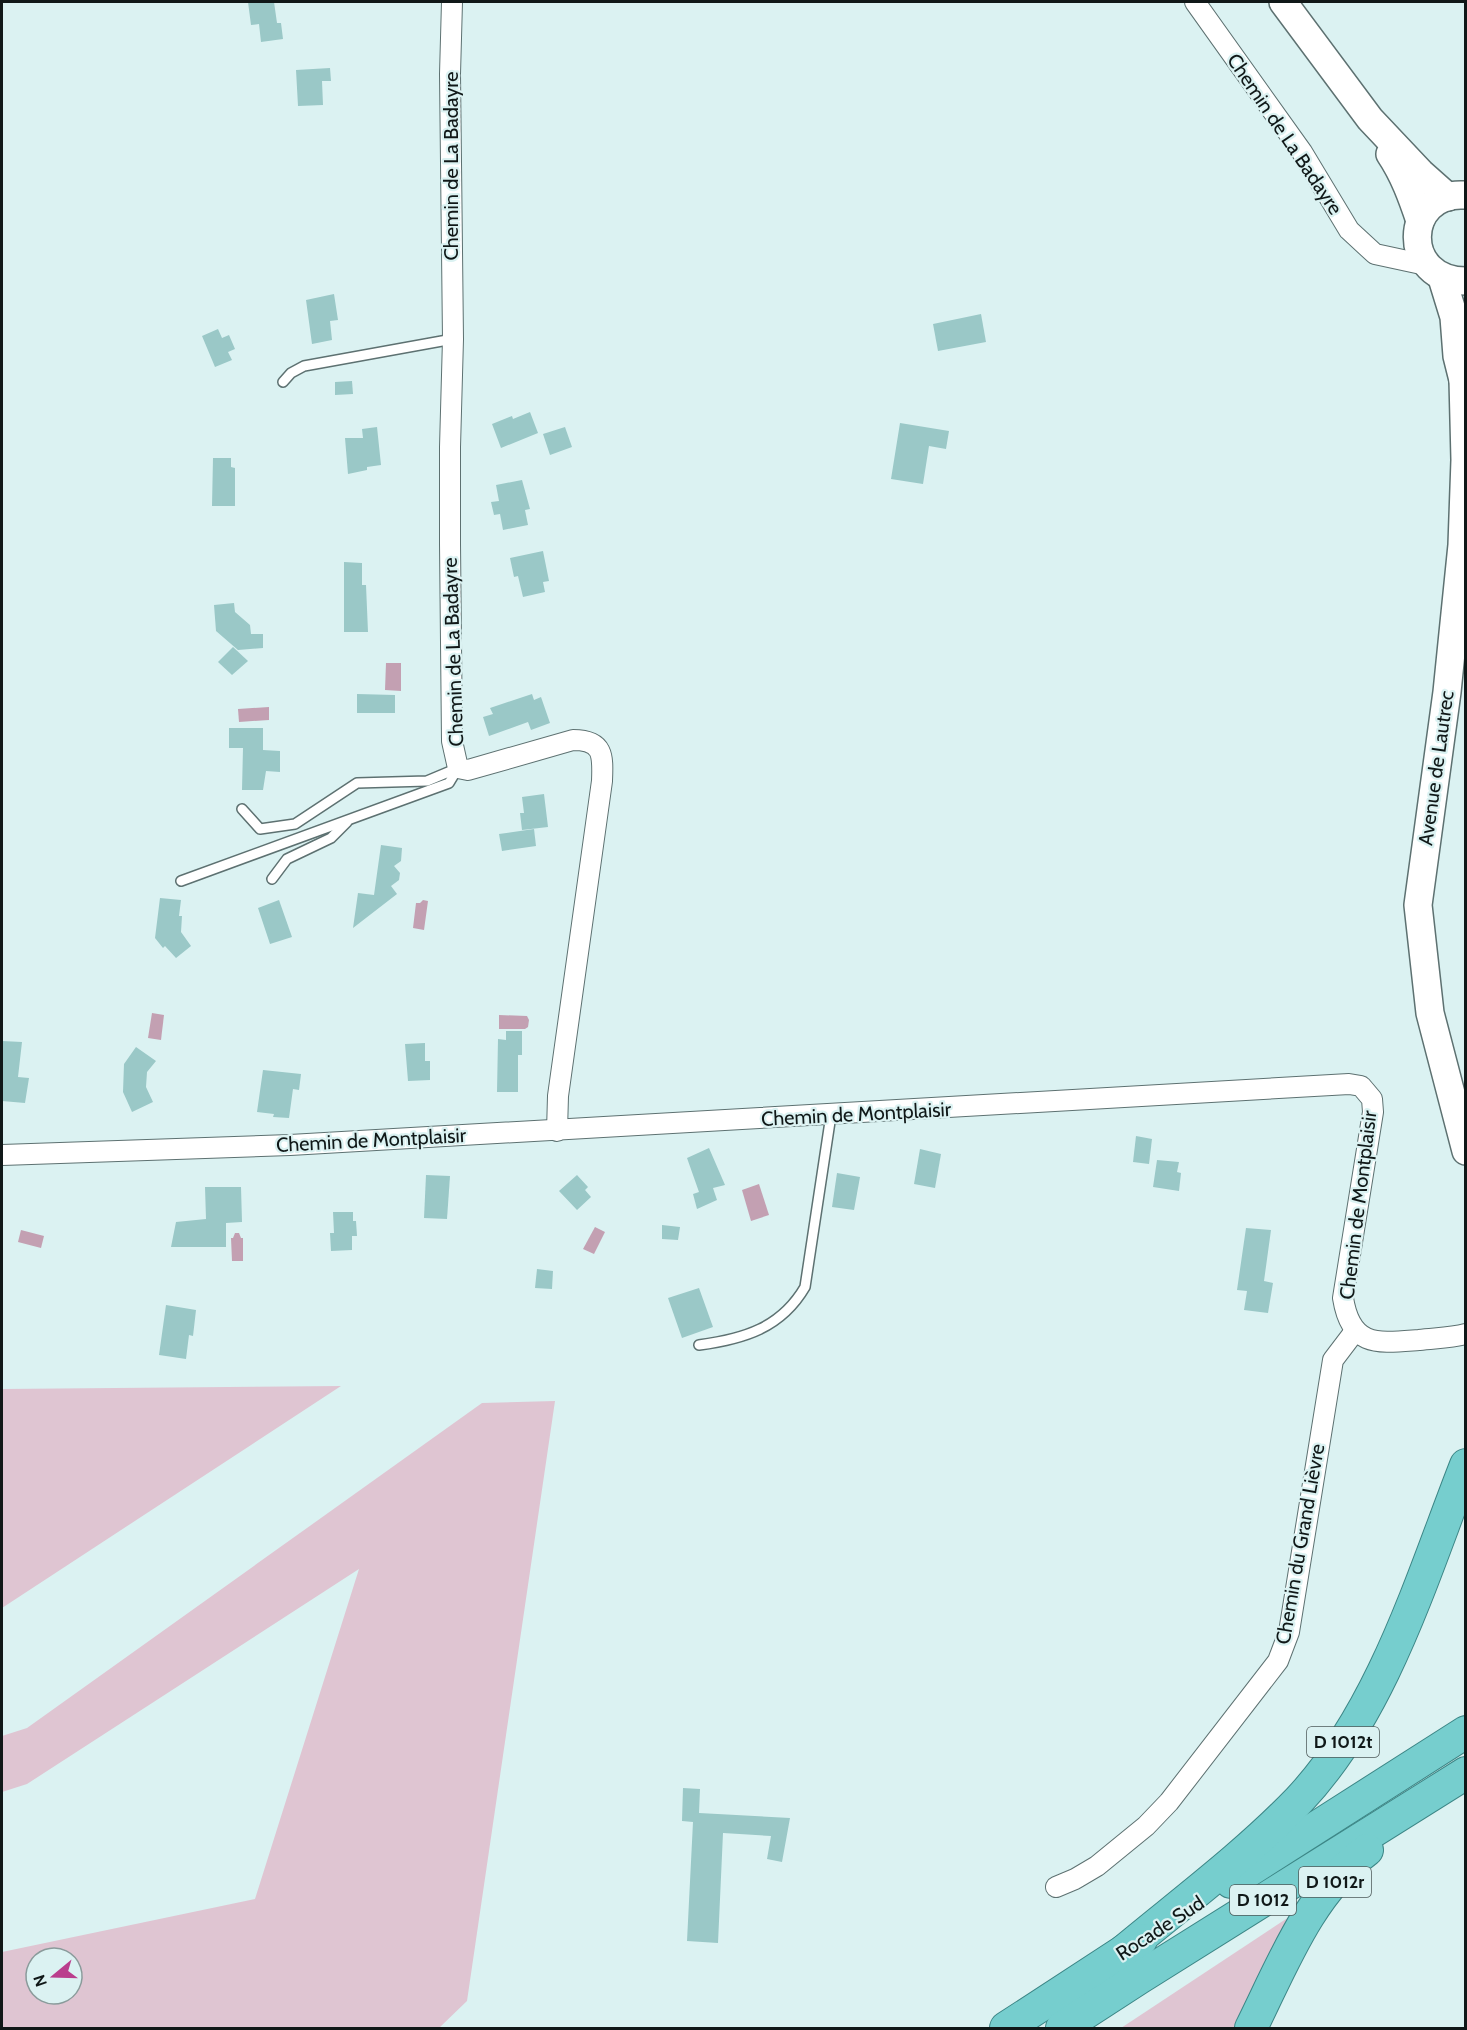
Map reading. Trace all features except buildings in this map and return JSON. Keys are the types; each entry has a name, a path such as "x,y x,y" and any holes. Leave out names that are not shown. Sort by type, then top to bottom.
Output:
{"highway":[{"name":"D 1012t","path":"1124,1951 1247,1848 1299,1800 1332,1760 1366,1708 1395,1648 1466,1465"},
{"name":"Rocade Sud","path":"1006,2028 1466,1732"},
{"name":"Rocade Sud","path":"1062,2028 1466,1773"},
{"name":"D 1012r","path":"1251,2028 1310,1911 1324,1894 1353,1860 1466,1773"}],"main road":[{"path":"1283,2 1370,119 1421,173 1457,196"},
{"name":"Avenue de Lautrec","path":"1370,119 1411,192 1454,316 1457,356 1464,374 1465,460 1462,545 1446,692 1418,905 1430,1013 1466,1151"},
{"path":"1434,257 1426,210 1436,202 1457,196"}],"street":[{"name":"Chemin de La Badayre","path":"452,2 450,98 453,339 450,447 452,741 458,768 468,770 573,740 587,740 597,746 603,761 558,1096 557,1131"},
{"name":"Chemin de La Badayre","path":"1195,2 1302,152 1349,230 1375,254 1434,257"},
{"name":"Chemin de Montplaisir","path":"2,1155 290,1145 557,1131 1349,1084 1361,1086 1372,1099 1372,1112 1343,1298 1346,1316 1355,1330"},
{"path":"1355,1330 1369,1340 1385,1343 1460,1339"},
{"name":"Chemin du Grand Lièvre","path":"1056,1887 1076,1879 1096,1866 1146,1826 1169,1802 1213,1742 1278,1661 1288,1632 1333,1360 1355,1330"}],"lane":[{"path":"283,382 291,373 304,366 453,339"},
{"path":"242,809 260,829 295,824 357,783 427,781 458,768"},
{"path":"180,881 449,783 458,768"},
{"path":"272,879 286,859 331,838 351,819"},
{"path":"699,1345 719,1342 765,1328 780,1318 796,1302 805,1287 831,1115"}],"shaded area":[{"path":"386,663 401,663 401,691 385,690"},
{"path":"269,707 269,720 239,722 238,709"},
{"path":"423,900 428,901 424,930 413,928 416,903"},
{"path":"152,1013 164,1015 161,1040 148,1038"},
{"path":"499,1015 527,1016 528,1027 499,1029"},
{"path":"759,1184 769,1215 751,1221 742,1190"},
{"path":"595,1227 605,1232 594,1254 583,1249"},
{"path":"21,1230 44,1236 41,1248 18,1242"},
{"path":"235,1233 239,1233 243,1238 243,1261 232,1261 231,1238"},
{"path":"341,1386 2,1608 2,1389"},
{"path":"555,1401 467,2001 439,2028 2,2028 2,1952 24,1947 24,2006 84,2006 84,1946 31,1946 255,1899 359,1569 27,1784 2,1792 2,1736 27,1728 482,1403"},
{"path":"1289,1917 1237,2028 1121,2028"}]}
